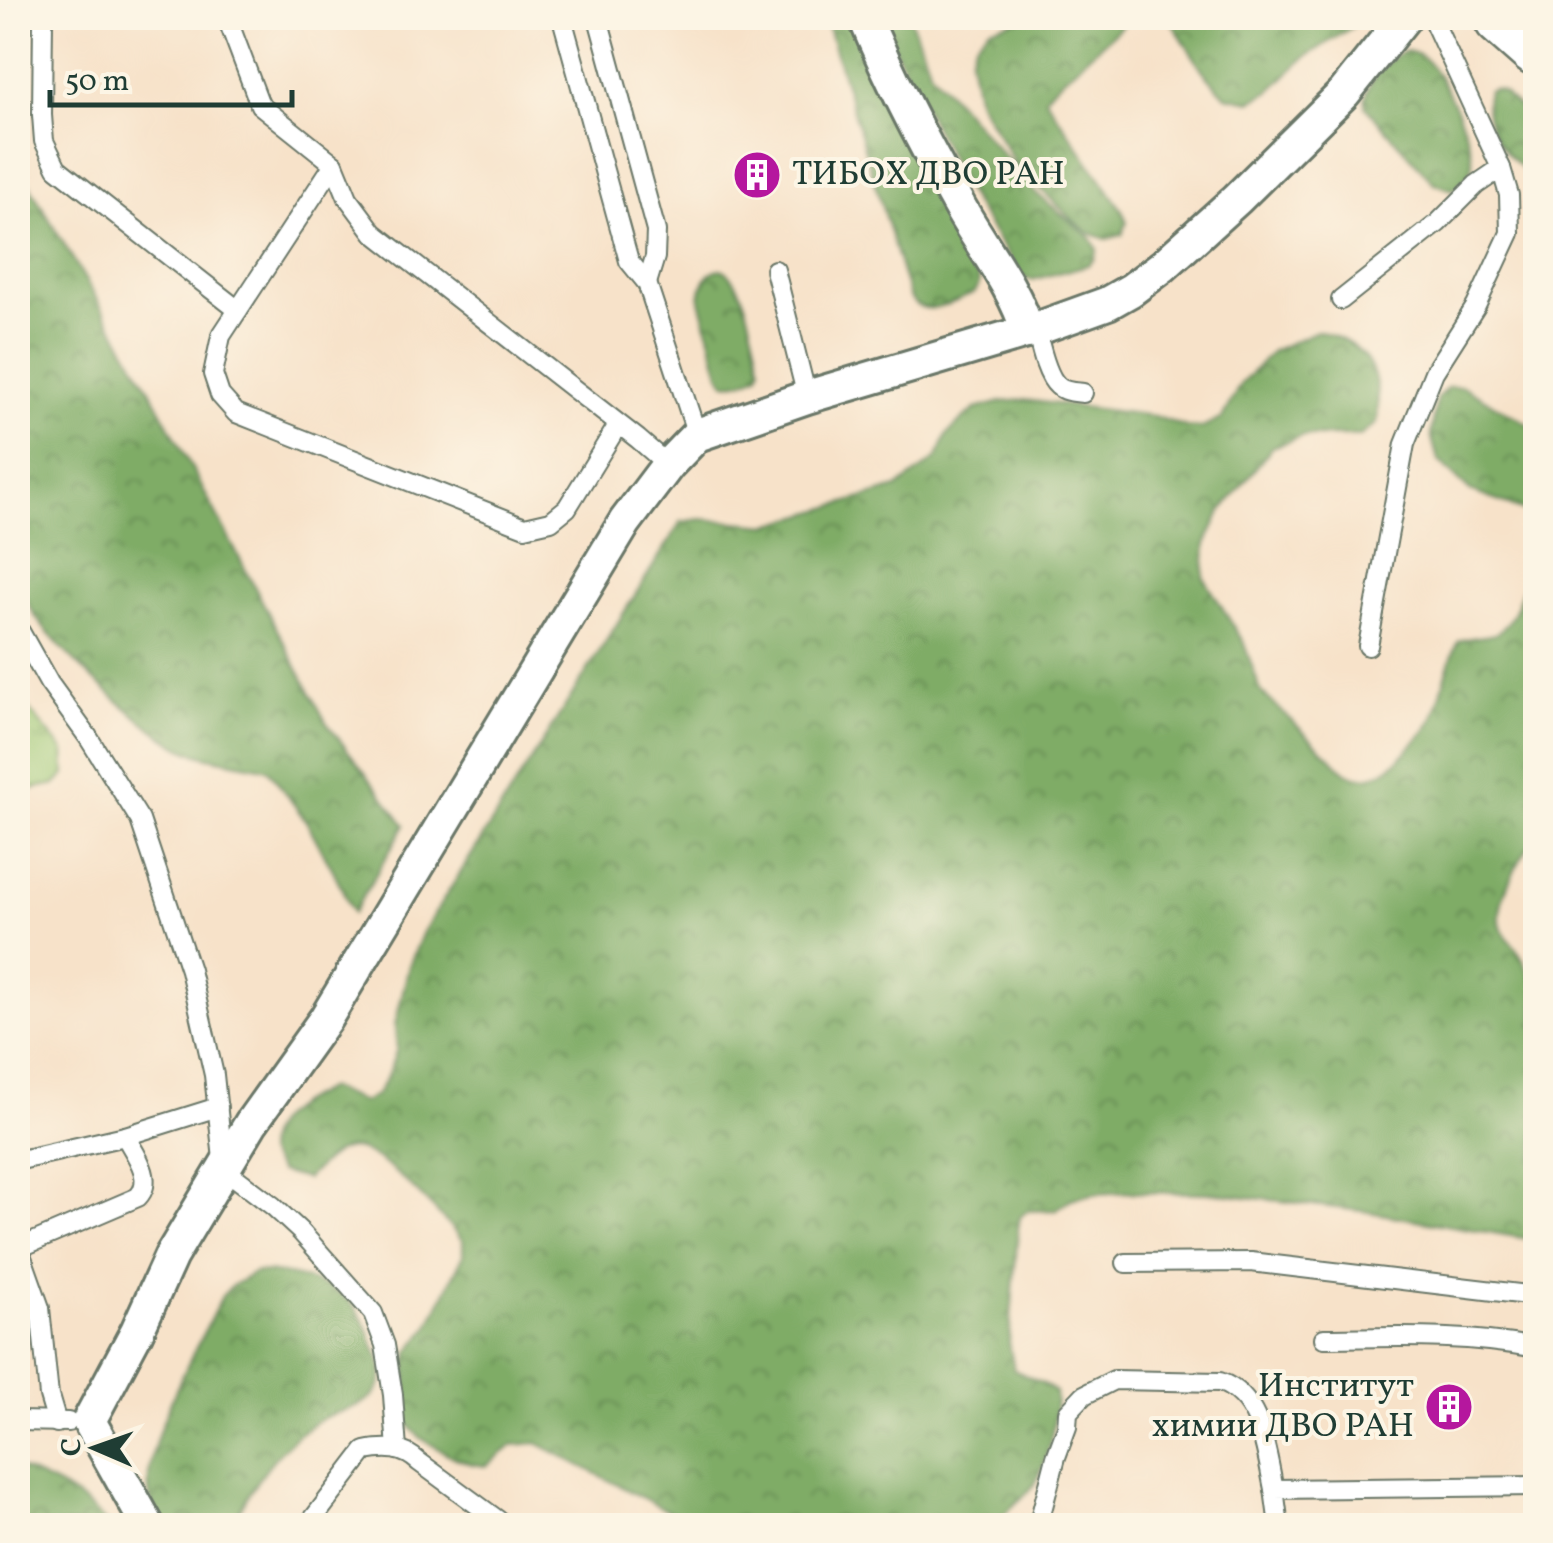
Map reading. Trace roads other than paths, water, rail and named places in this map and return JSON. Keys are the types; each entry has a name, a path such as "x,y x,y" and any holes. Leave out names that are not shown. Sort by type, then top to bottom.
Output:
{"highway":[{"path":"1502,18 1536,48"}],"street":[{"path":"865,18 958,204 1032,330"},
{"path":"148,1526 73,1422 137,1331 170,1256 251,1123 326,1018 615,539 668,465 697,435 807,397 1032,330 1132,290 1164,266 1236,199 1344,92 1404,18"}],"lane":[{"path":"43,18 44,142 57,168 238,310"},
{"path":"227,18 260,104 334,164 348,198 374,233 668,465"},
{"path":"562,18 629,261 646,283 697,435"},
{"path":"598,18 656,231 646,283"},
{"path":"1368,646 1404,444 1434,372 1476,306 1510,232 1509,195 1500,168 1432,18"},
{"path":"334,164 221,336 213,374 220,395 236,414 525,527 552,522 568,508 618,425"},
{"path":"1341,300 1500,168"},
{"path":"775,270 807,397"},
{"path":"1032,330 1057,386 1083,393"},
{"path":"18,628 49,683 140,820 190,970 214,1075 224,1169 301,1232 373,1313 385,1345 397,1450"},
{"path":"18,1158 25,1160 126,1136 218,1107"},
{"path":"73,1422 49,1396 40,1308 18,1247 138,1197 144,1190 144,1172 126,1136"},
{"path":"1126,1263 1252,1262 1536,1296"},
{"path":"1324,1338 1436,1337 1536,1348"},
{"path":"1038,1526 1068,1412 1084,1396 1114,1380 1220,1382 1231,1386 1260,1426 1279,1526"},
{"path":"18,1422 73,1422"},
{"path":"305,1526 365,1451 382,1448 408,1452 506,1526"},
{"path":"1274,1489 1536,1486"}],"place":[{"name":"ТИБОХ ДВО РАН","path":"757,175"},
{"name":"Институт химии ДВО РАН","path":"1449,1407"}]}
